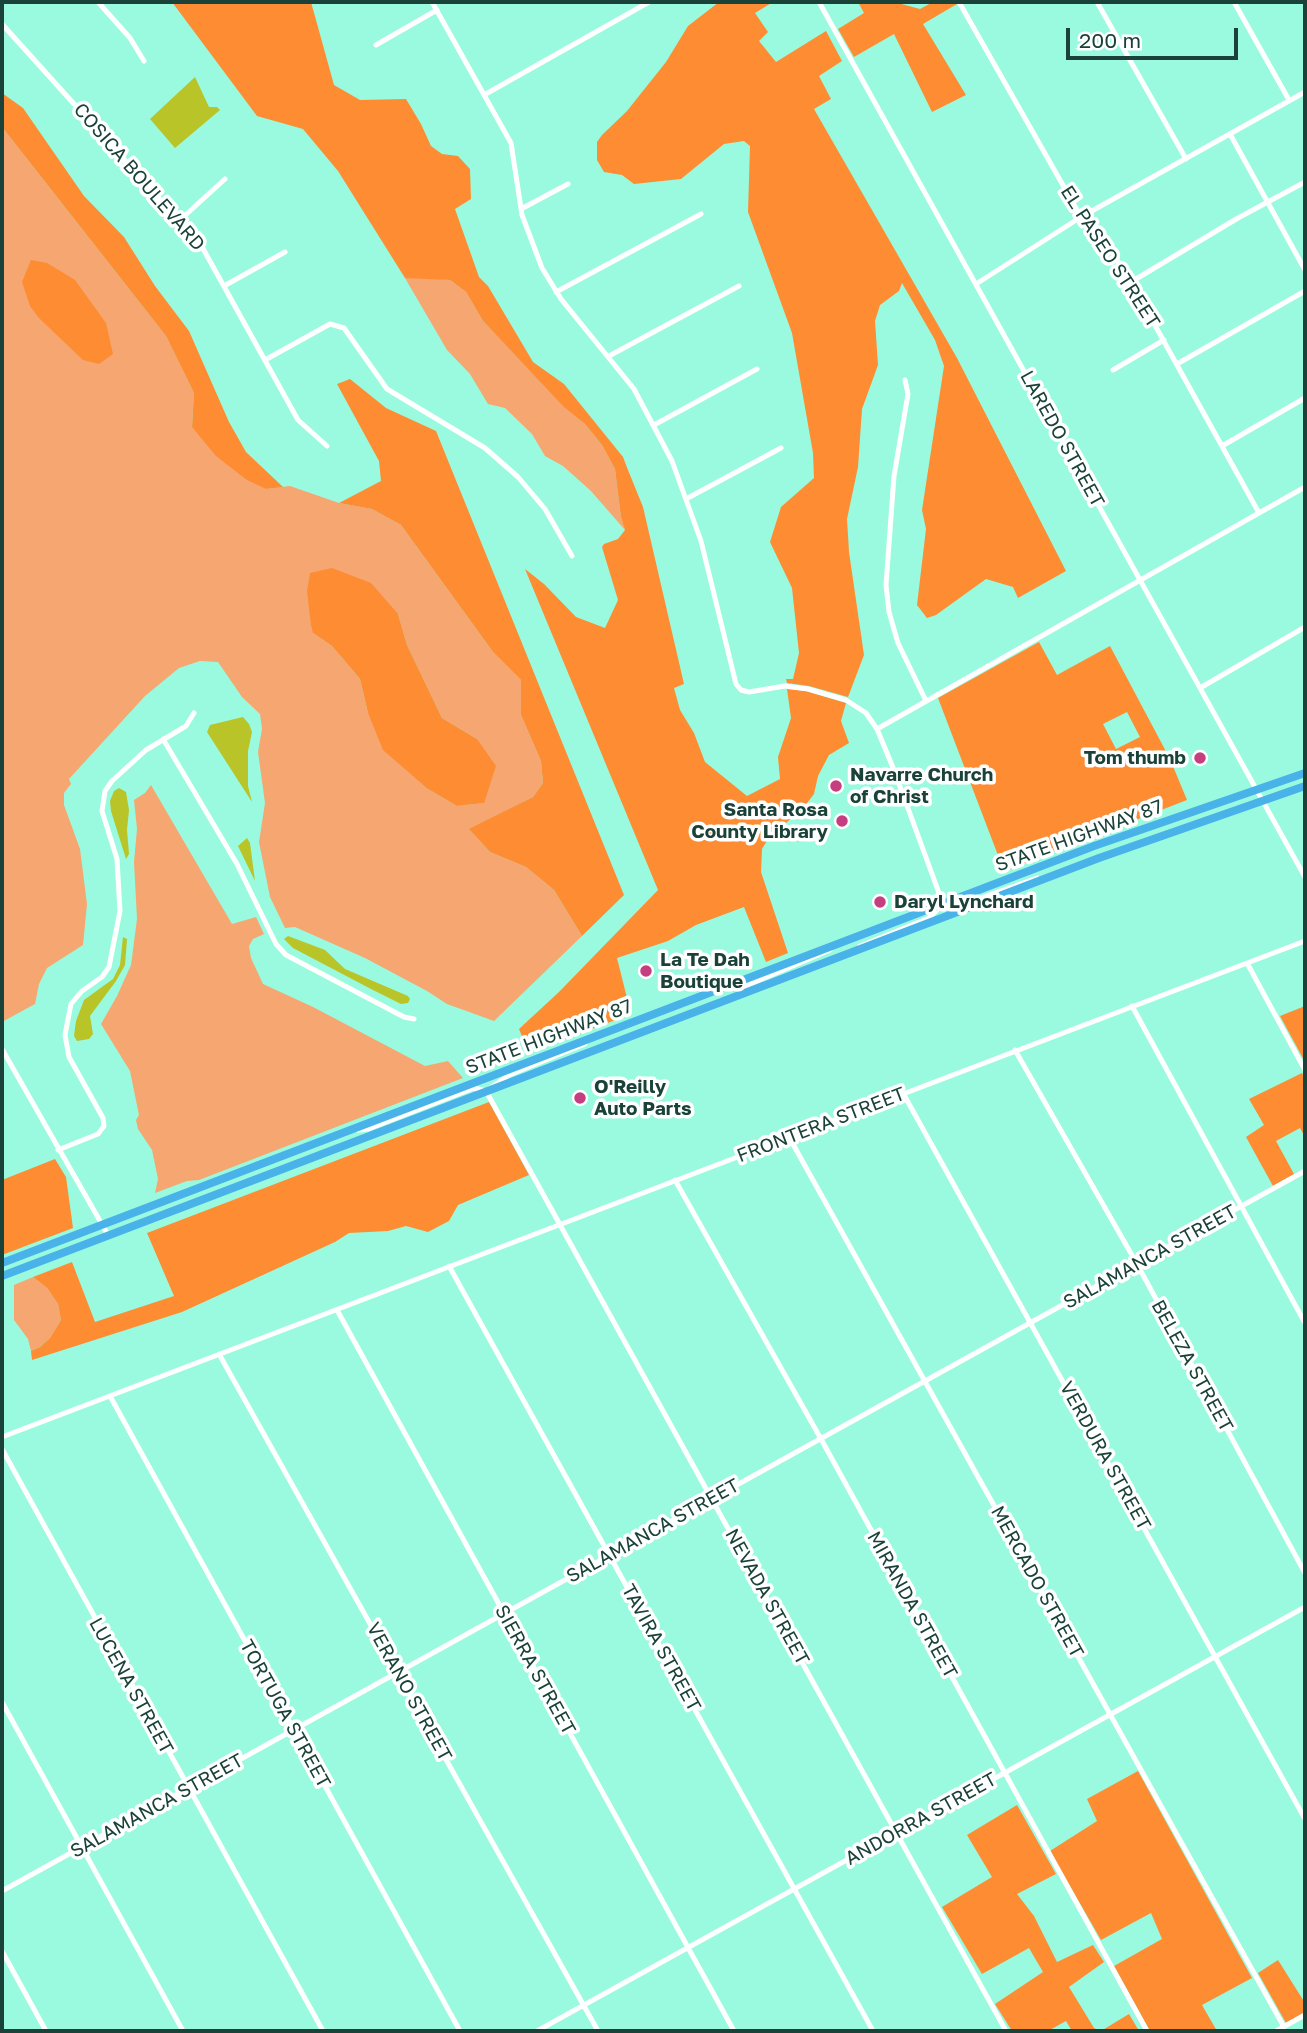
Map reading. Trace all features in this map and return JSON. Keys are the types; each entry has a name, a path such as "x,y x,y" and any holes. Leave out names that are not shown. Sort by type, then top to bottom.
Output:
{"highway":[{"name":"STATE HIGHWAY 87","path":"2,1263 1106,842 1305,773"},
{"path":"2,1276 1066,870 1305,786"}],"street":[{"path":"99,2 130,38 144,61"},
{"path":"432,2 510,144 521,209 536,256 556,292 635,388 672,461 701,541 736,684 741,690 749,692 796,686 836,696 859,708 871,719 943,904"},
{"path":"484,95 649,2"},
{"name":"LAREDO STREET","path":"819,2 1305,877"},
{"name":"EL PASEO STREET","path":"959,2 1081,217 1091,220 1130,282 1259,513"},
{"path":"1097,2 1186,159"},
{"path":"1234,2 1289,100"},
{"path":"376,45 437,10"},
{"name":"COSICA BOULEVARD","path":"2,24 201,245 298,420 327,446"},
{"path":"976,284 1081,217 1305,92"},
{"path":"1230,134 1305,270"},
{"path":"180,220 225,179"},
{"path":"1130,282 1305,182"},
{"path":"521,209 568,184"},
{"path":"556,292 701,214"},
{"path":"224,286 285,251"},
{"path":"609,356 740,286"},
{"path":"1177,364 1305,291"},
{"path":"265,360 330,324 344,328 387,388 485,448 518,477 545,509 572,556"},
{"path":"1113,370 1164,340"},
{"path":"654,425 757,369"},
{"path":"905,380 908,394 894,476 886,585 889,612 898,643 926,701"},
{"path":"1222,446 1305,398"},
{"path":"686,499 781,448"},
{"path":"877,729 1305,487"},
{"path":"1200,688 1305,627"},
{"path":"58,1150 98,1134 104,1126 103,1118 69,1057 65,1035 71,1004 82,991 102,978 109,967 120,911 117,859 102,811 105,791 145,750 186,726 194,713"},
{"path":"163,739 228,846 276,944 286,955 404,1017 414,1019"},
{"path":"845,955 868,941 929,918 943,904 967,903 1021,882 1066,870"},
{"name":"FRONTERA STREET","path":"2,1437 1305,941"},
{"path":"741,994 744,987 824,954 844,942"},
{"path":"1247,963 1305,1070"},
{"path":"1132,1006 1305,1323"},
{"path":"341,1133 368,1129 474,1088 486,1091 509,1075 574,1049 599,1035"},
{"path":"2,1049 108,1235"},
{"name":"BELEZA STREET","path":"1015,1050 1137,1264 1305,1573"},
{"name":"NEVADA STREET","path":"486,1091 1006,2031"},
{"name":"VERDURA STREET","path":"903,1093 1305,1819"},
{"name":"MERCADO STREET","path":"789,1138 1284,2027"},
{"name":"SALAMANCA STREET","path":"2,1891 1305,1171"},
{"name":"MIRANDA STREET","path":"675,1180 1147,2031"},
{"name":"TAVIRA STREET","path":"449,1266 610,1554 793,1891 873,2031"},
{"name":"SIERRA STREET","path":"337,1310 734,2031"},
{"name":"VERANO STREET","path":"219,1354 598,2031"},
{"name":"TORTUGA STREET","path":"110,1396 460,2031"},
{"name":"LUCENA STREET","path":"2,1450 323,2031"},
{"name":"ANDORRA STREET","path":"537,2031 1305,1608"},
{"path":"2,1702 183,2031"},
{"path":"2,1951 46,2031"},
{"path":"1276,2031 1305,2015"}],"shaded area":[{"path":"172,2 311,2 334,85 360,100 406,99 431,146 442,154 458,156 470,169 471,199 455,209 479,277 488,286 533,362 564,384 623,457 643,507 684,684 674,688 680,710 694,733 705,762 747,796 780,779 778,757 791,718 787,689 806,691 846,703 841,721 849,743 829,755 818,776 814,794 804,807 768,839 762,849 761,872 788,953 766,962 744,907 696,925 668,941 617,958 631,1014 558,1042 527,1048 519,1029 559,992 658,890 525,569 576,617 605,628 618,600 602,547 618,539 625,530 615,469 602,445 585,424 564,407 483,321 466,292 450,280 405,278 338,171 303,129 257,116"},
{"path":"719,2 773,2 755,13 768,32 759,41 776,62 826,31 842,61 819,76 831,99 814,109 957,358 1066,571 1018,598 1013,587 986,579 936,615 927,618 917,605 926,529 922,510 944,366 935,340 902,283 899,291 880,305 875,321 878,365 862,409 858,467 847,519 849,552 864,655 848,697 787,683 786,679 793,679 799,653 792,588 770,542 781,507 814,478 813,453 792,333 748,212 750,146 744,141 724,144 681,179 634,184 622,175 604,172 597,160 597,142 602,135 627,111 666,62 688,26"},
{"path":"858,2 894,2 920,9 933,2 956,2 957,4 923,24 966,95 932,112 894,34 854,57 838,29 864,13"},
{"path":"195,77 209,107 217,107 220,110 175,148 150,119"},
{"path":"2,93 23,108 84,196 124,237 155,286 189,331 229,422 246,452 283,487 266,489 247,480 216,456 192,427 194,393 166,336 2,127"},
{"path":"2,127 166,336 194,393 192,427 266,489 290,486 339,503 372,509 401,525 493,652 521,680 521,715 541,761 543,783 533,797 470,830 490,852 526,867 554,890 582,936 494,1021 447,1004 365,958 295,927 285,928 270,897 259,842 265,803 258,752 262,729 260,714 242,697 218,662 200,661 179,668 145,696 69,779 71,784 64,793 64,805 80,849 87,904 83,945 47,968 39,984 35,1004 2,1022","holes":["398,614 407,645 442,718 477,739 484,803 457,806 428,789 368,713 360,679 332,646 313,633"]},
{"path":"31,260 47,263 75,280 106,323 113,354 99,364 83,360 39,318 30,306 22,282"},
{"path":"405,278 450,280 466,292 483,321 564,406 585,424 602,445 615,469 625,530 591,491 563,466 545,456 532,434 505,408 488,404 470,374 447,350"},
{"path":"350,379 386,408 436,431 624,895 582,936 554,890 526,867 490,852 469,829 533,797 543,783 541,761 521,715 521,680 493,652 401,525 372,509 339,503 381,481 379,461 337,384"},
{"path":"332,568 371,583 398,614 407,645 442,718 477,739 496,766 484,803 457,806 428,789 383,750 368,713 360,679 332,646 313,633 307,591 310,573"},
{"path":"1039,642 1057,675 1110,646 1170,759 1187,800 1004,871 938,698","holes":["1127,712 1140,737 1116,749 1103,724"]},
{"path":"243,717 252,732 248,751 248,786 252,802 207,732 210,725"},
{"path":"151,785 232,924 256,917 264,934 253,939 249,946 251,958 263,984 425,1066 448,1061 463,1078 199,1180 187,1181 155,1193 158,1179 152,1150 138,1129 136,1120 139,1115 130,1071 101,1024 131,965 137,919 134,862 137,829 134,800"},
{"path":"119,788 126,792 129,810 129,854 126,859 110,801 114,791"},
{"path":"247,838 250,843 255,881 238,846"},
{"path":"288,936 325,950 345,969 408,996 408,1003 401,1004 293,948 284,939"},
{"path":"123,937 127,939 125,965 90,1016 93,1034 89,1039 77,1041 74,1036 76,1021 84,1000 113,979 120,965"},
{"path":"1305,1006 1305,1062 1280,1016"},
{"path":"1302,1073 1305,1079 1305,1137 1300,1128 1276,1141 1294,1174 1273,1186 1246,1137 1264,1125 1249,1099"},
{"path":"489,1102 529,1175 458,1205 449,1221 428,1232 406,1226 388,1231 349,1233 335,1242 182,1312 32,1360 31,1351 50,1338 61,1320 58,1304 47,1288 33,1277 72,1262 95,1322 174,1296 147,1233"},
{"path":"55,1159 66,1177 73,1228 2,1255 2,1180"},
{"path":"33,1277 47,1288 58,1304 61,1320 50,1338 31,1351 28,1339 14,1320 14,1285"},
{"path":"1138,1771 1252,1978 1202,2005 1217,2031 1150,2031 1114,1966 1162,1939 1151,1913 1101,1940 1050,1851 1097,1821 1087,1799"},
{"path":"1017,1805 1056,1874 1017,1894 1034,1916 1057,1962 1093,1945 1104,1962 1069,1987 1094,2028 1100,2031 1072,2031 1066,2021 1048,2031 1012,2031 995,2004 1043,1972 1029,1948 982,1974 942,1907 992,1877 967,1835"},
{"path":"1278,1960 1305,2003 1305,2012 1286,2023 1258,1973"},
{"path":"1129,2014 1139,2031 1101,2031"}],"place":[{"name":"Tom thumb","path":"1200,758"},
{"name":"Navarre Church of Christ","path":"836,786"},
{"name":"Santa Rosa County Library","path":"842,821"},
{"name":"Daryl Lynchard","path":"880,902"},
{"name":"La Te Dah Boutique","path":"646,971"},
{"name":"O'Reilly Auto Parts","path":"580,1098"}]}
